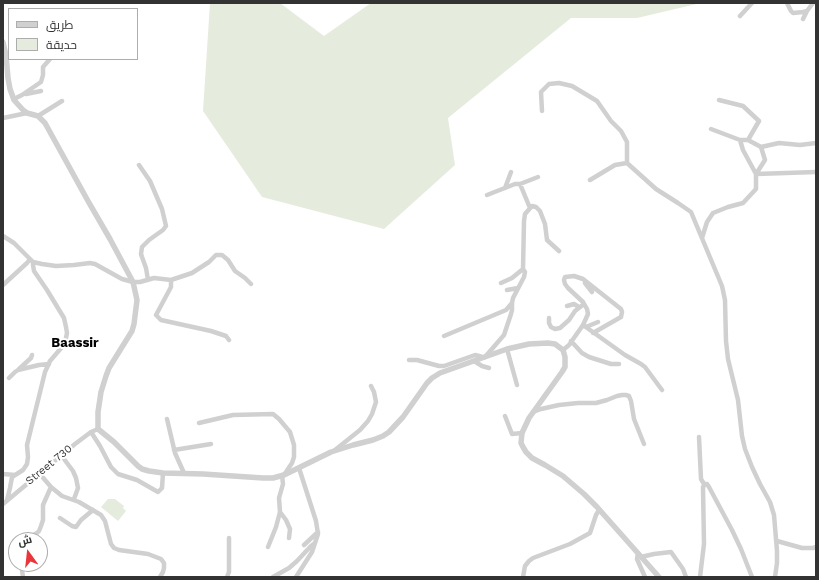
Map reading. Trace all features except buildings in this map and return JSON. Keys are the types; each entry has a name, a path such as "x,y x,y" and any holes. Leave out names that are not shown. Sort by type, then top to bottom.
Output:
{"street":[{"path":"740,16 752,3"},
{"path":"787,3 793,13 807,11"},
{"path":"803,19 813,3"},
{"path":"3,42 11,94 23,110 27,113 38,116 44,121 133,282 137,300 134,324 132,331 109,368 104,382 98,412 98,429 110,438 138,466 149,471 163,473 274,478 334,451 383,436 389,432 403,417 423,387 432,378 440,373 507,349 529,344 554,344 563,350 566,362 562,372 529,418 522,433 523,447 529,456 545,464 571,482 599,510 659,577"},
{"path":"14,99 41,82 43,68 49,60"},
{"path":"542,111 541,92 549,84 559,83 572,86 598,101 611,121 621,131 627,142 627,163 656,189 691,212 722,286 728,360 738,400 742,436 752,467 770,502 774,515 777,541 777,563 775,577"},
{"path":"22,95 41,91"},
{"path":"38,116 62,100"},
{"path":"719,100 742,106 759,121 748,140"},
{"path":"3,118 27,113"},
{"path":"712,129 740,140 748,140 761,147 779,143 800,145 816,143"},
{"path":"702,238 707,222 714,213 743,203 756,189 756,174 743,150 740,140"},
{"path":"756,174 765,160 761,147"},
{"path":"590,180 615,165 627,163"},
{"path":"139,164 150,181 162,209 166,226 142,247 141,254 148,280"},
{"path":"505,188 511,172"},
{"path":"756,174 816,172"},
{"path":"487,194 538,177"},
{"path":"520,184 530,208"},
{"path":"444,336 506,310 512,303 524,277 524,221 525,214 532,206 538,208 545,224 547,240 559,251"},
{"path":"3,236 14,243 31,260 34,271 64,318 66,327 66,338 64,344 45,372 29,439 27,464 23,470 11,478 8,500"},
{"path":"31,260 56,266 90,263 95,264 122,279 140,282 154,278 171,280 192,272 216,255 222,255 235,271 251,284"},
{"path":"3,285 31,260"},
{"path":"501,283 518,274 523,269"},
{"path":"563,350 569,345 584,326 588,314 584,304 565,284 565,277 569,276 583,279 621,308 621,317 593,333"},
{"path":"583,279 592,292"},
{"path":"171,280 171,287 156,315 161,320 211,331 226,336 229,340"},
{"path":"507,290 518,288"},
{"path":"484,357 504,335 512,310 512,303"},
{"path":"567,306 574,304 579,307"},
{"path":"549,318 548,323 551,326 555,329 560,328 569,320 579,307 584,304"},
{"path":"584,326 598,322"},
{"path":"584,326 625,355 641,364 662,390"},
{"path":"571,341 582,353 589,357 611,364 619,364"},
{"path":"507,349 517,385"},
{"path":"9,378 14,372 28,362 32,355"},
{"path":"409,360 417,360 444,366 471,356 477,355 484,357"},
{"path":"474,361 489,368"},
{"path":"18,370 49,364"},
{"path":"334,451 360,430 372,414 376,398 371,386"},
{"path":"533,412 540,409 578,402 596,403 622,394 626,395 629,396 631,401 634,418 644,444"},
{"path":"199,423 232,415 273,414 290,432 294,445 294,457 292,463 283,475 283,484 279,498 280,512 268,547"},
{"path":"505,416 512,434 522,433"},
{"path":"167,419 174,450 184,473"},
{"name":"Street 730","path":"3,504 90,432 98,429"},
{"path":"90,432 100,446 111,467 118,474 137,480 158,492 162,488 163,473"},
{"path":"699,436 700,479 709,487 732,530 752,577"},
{"path":"174,450 211,444"},
{"path":"61,455 73,471 76,478 78,488 74,499"},
{"path":"296,577 312,552 316,543 318,532 313,509 299,468"},
{"path":"39,473 50,487 62,496 74,499 101,515 104,519 111,544 114,548 148,554 161,559 164,563 164,568 160,577"},
{"path":"3,474 14,475"},
{"path":"700,577 704,544 704,484"},
{"path":"38,532 42,526 44,505 50,487"},
{"path":"60,518 76,527 81,520 93,510"},
{"path":"523,577 525,566 533,558 570,544 590,533 599,510"},
{"path":"280,512 286,520 290,530 289,538"},
{"path":"304,545 318,532"},
{"path":"227,577 229,572 229,538"},
{"path":"777,541 802,548 816,547"},
{"path":"273,577 289,568 316,543"},
{"path":"640,555 671,552 683,569 686,577"},
{"path":"640,555 638,559 645,577"}],"green space":[{"path":"210,3 280,3 324,36 371,3 701,3 637,18 571,18 448,118 455,165 384,229 262,197 203,111"},
{"path":"108,499 115,499 124,506 123,508 126,511 118,521 101,507"}],"district":[{"name":"Baassir","path":"75,343"}]}
